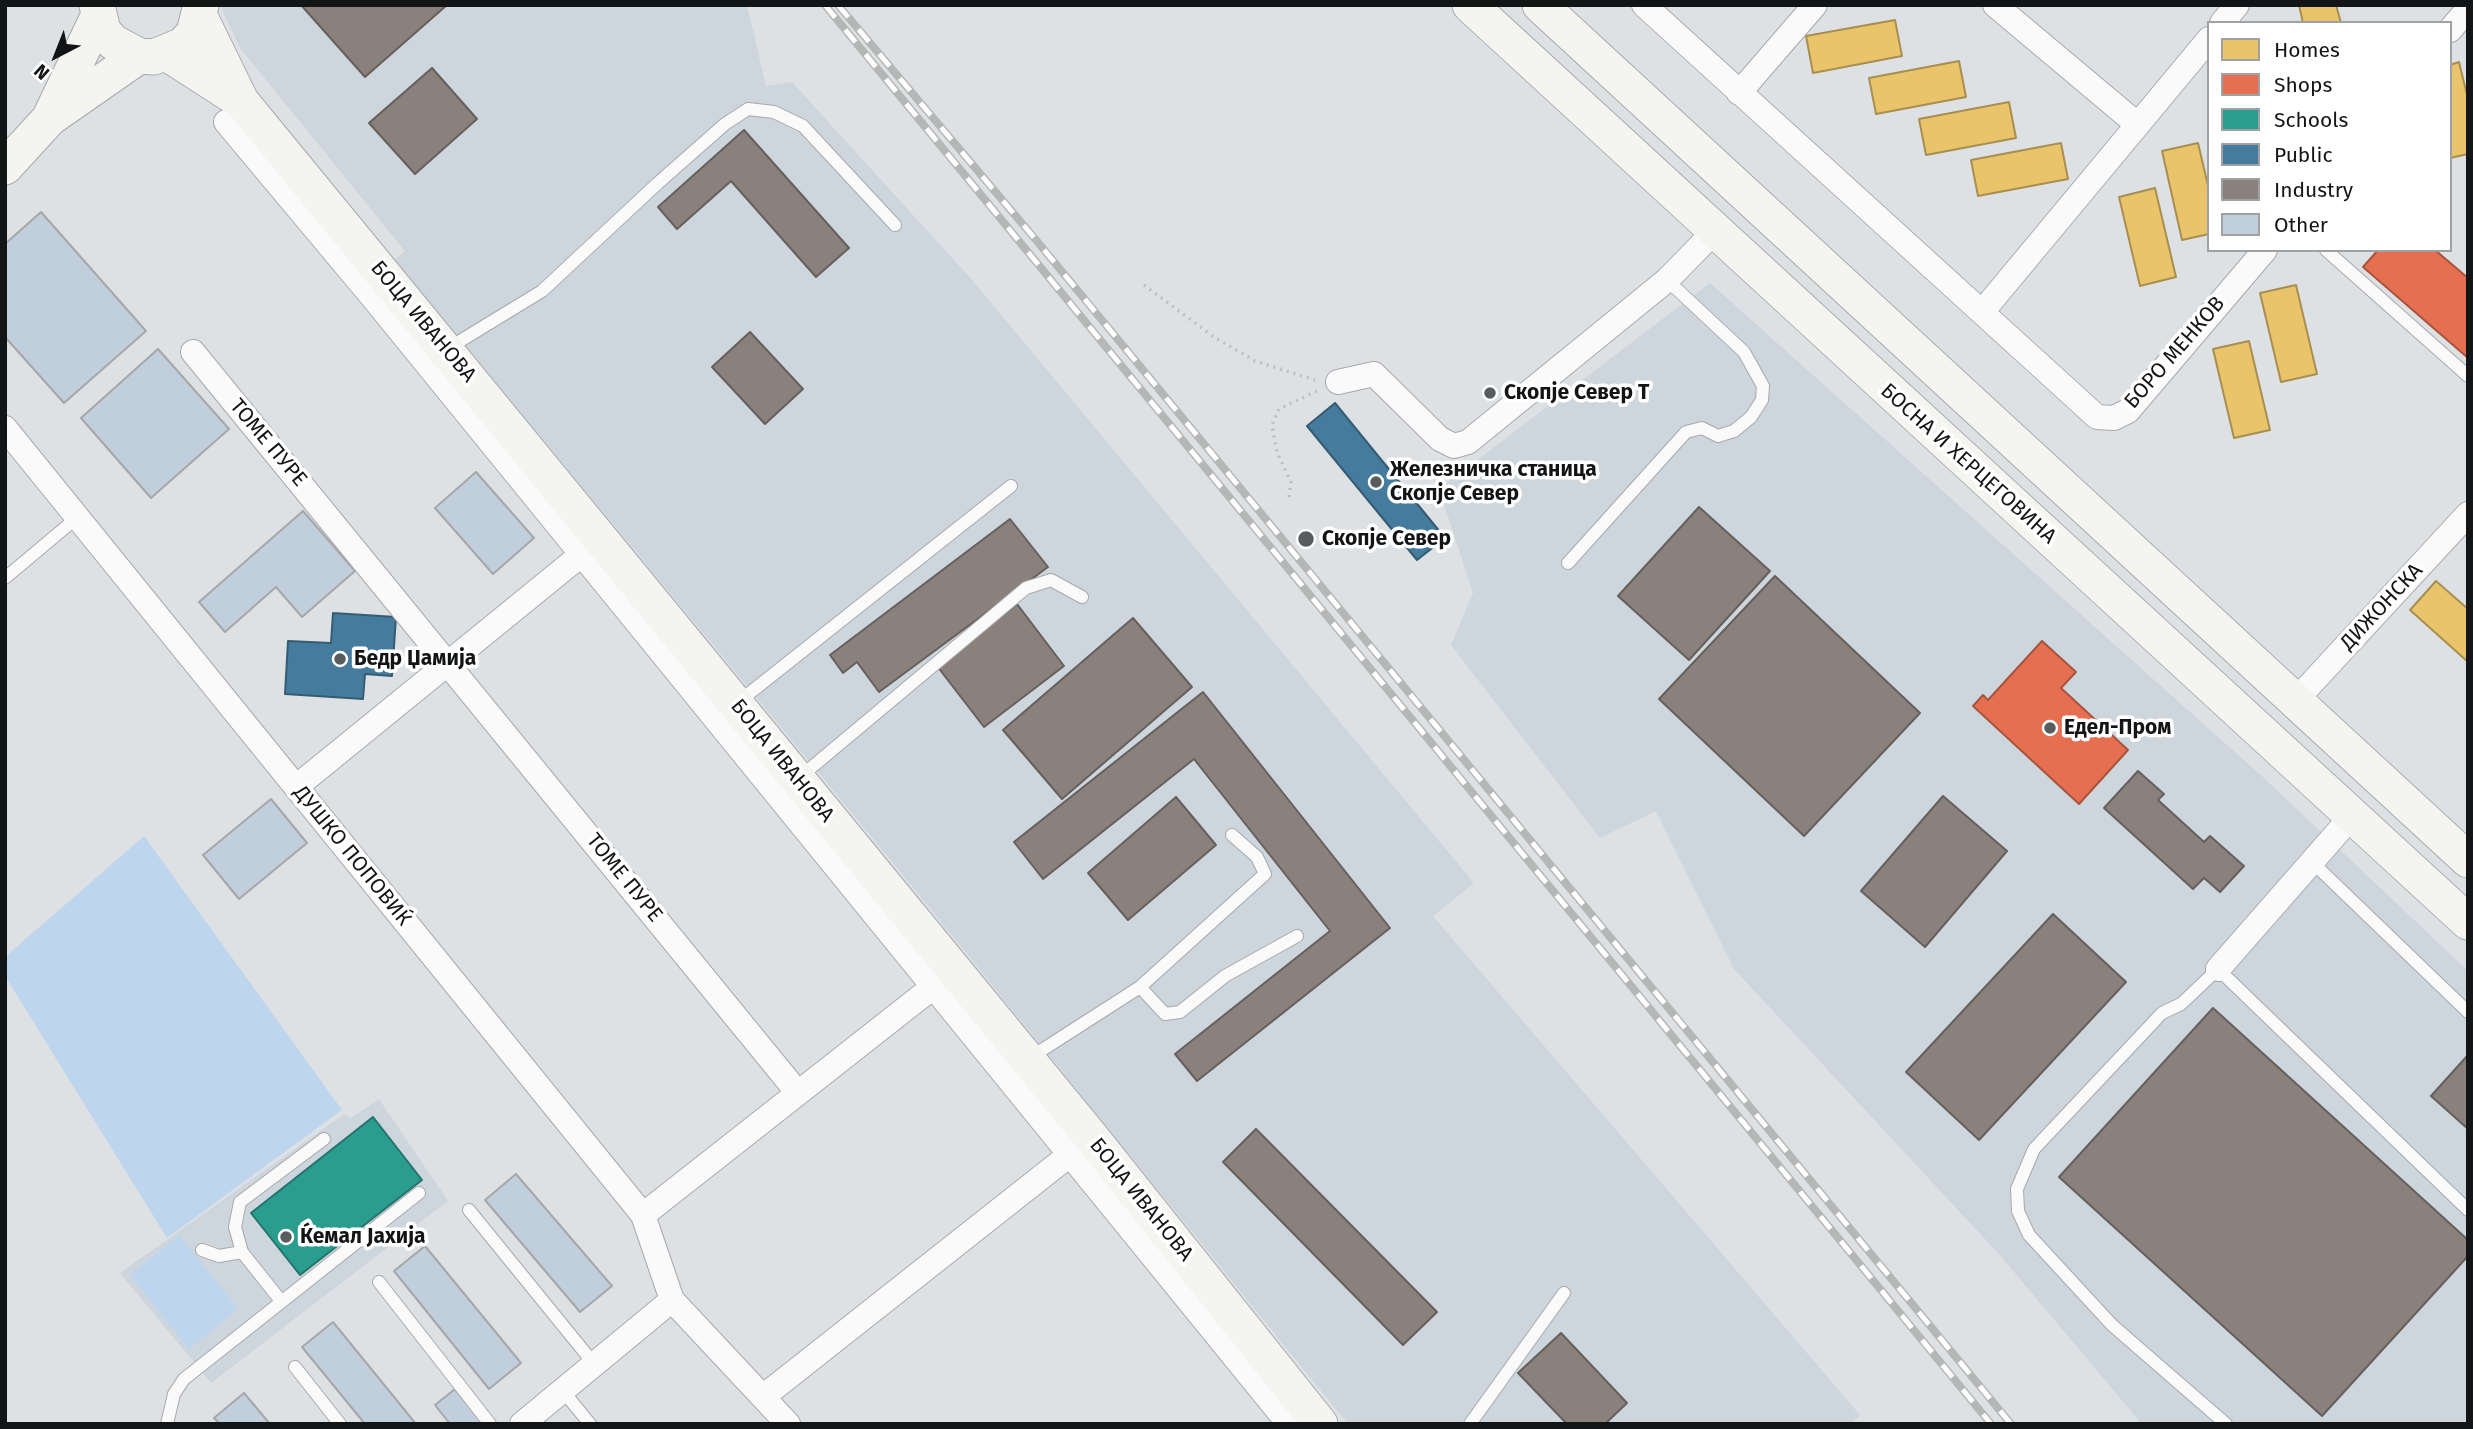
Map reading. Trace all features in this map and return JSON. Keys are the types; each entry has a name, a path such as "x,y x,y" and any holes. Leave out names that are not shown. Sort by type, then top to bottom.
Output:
{"street":[{"name":"БОСНА И ХЕРЦЕГОВИНА","path":"1470,5 2468,922"},
{"path":"1540,5 2468,860"},
{"name":"БОРО МЕНКОВ","path":"1644,5 2097,417 2114,418 2128,411 2263,252"},
{"path":"1739,93 1815,5"},
{"path":"1995,5 2138,125"},
{"path":"2224,21 2236,5"},
{"path":"2452,28 2468,9"},
{"path":"50,118 97,11"},
{"name":"БОЦА ИВАНОВА","path":"97,11 113,43 153,55 233,112 447,349 703,685 735,704 1027,1059 1080,1146 1320,1424"},
{"path":"5,167 50,118 153,55 183,45 194,33 201,11"},
{"name":"БОЦА ИВАНОВА","path":"201,11 233,112"},
{"path":"1982,312 2207,41"},
{"path":"233,112 581,555 703,685 933,987 1080,1146 1289,1424"},
{"path":"1338,382 1374,374 1440,439 1454,446 1461,444 1483,430 1579,354 1667,280 1714,232"},
{"name":"ТОМЕ ПУРЕ","path":"193,352 799,1093"},
{"name":"ДУШКО ПОПОВИЌ","path":"5,428 80,516 643,1215 672,1300"},
{"name":"ДИЖОНСКА","path":"2295,700 2468,514"},
{"path":"296,787 581,555"},
{"path":"2218,969 2352,816"},
{"path":"643,1215 933,987"},
{"path":"764,1396 1080,1146"},
{"path":"522,1424 672,1300 788,1424"}],"lane":[{"path":"447,349 542,291 658,183 725,124 748,109 774,112 803,125 895,225"},
{"path":"2328,252 2468,376"},
{"path":"1568,564 1686,432 1702,428 1718,436 1734,431 1751,417 1762,400 1763,386 1744,352 1667,280"},
{"path":"735,704 1011,486"},
{"path":"5,578 80,516"},
{"path":"797,779 1026,588 1051,580 1082,597"},
{"path":"1027,1059 1140,987 1265,874 1256,857 1232,835"},
{"path":"2312,862 2468,1012"},
{"path":"1140,987 1165,1014 1180,1013 1226,976 1297,936"},
{"path":"2226,1424 2112,1325 2029,1235 2018,1211 2017,1189 2034,1149 2162,1013 2181,1004 2218,969 2468,1210"},
{"path":"281,1301 242,1252 235,1227 240,1202 247,1194 324,1139"},
{"path":"167,1424 174,1394 184,1379 419,1193"},
{"path":"469,1210 595,1365"},
{"path":"202,1250 219,1256 242,1252"},
{"path":"379,1282 490,1424"},
{"path":"1470,1424 1564,1293"},
{"path":"295,1367 340,1424"},
{"path":"563,1391 590,1424"}],"path":[{"path":"1144,285 1214,337 1255,361 1308,380 1338,382"},
{"path":"1289,497 1292,482 1277,452 1272,425 1279,409 1338,382"}],"shaded area":[{"path":"220,5 747,5 766,86 792,82 973,281 1474,883 1433,916 1860,1415 1851,1424 1348,1424 894,864 395,260 405,251 240,48"},
{"path":"1710,283 2265,779 2468,971 2468,1424 2142,1424 1998,1253 1734,969 1656,811 1600,838 1451,645 1473,593 1439,489"},
{"path":"144,836 342,1110 167,1238 5,976 5,957"},
{"name":"Ќемал Јахија","path":"379,1099 448,1201 211,1383 120,1273 344,1114 351,1118"},
{"path":"179,1235 238,1309 189,1349 130,1275"}],"building: Homes":[{"path":"2299,5 2336,5 2340,21 2303,21"},
{"path":"1895,20 1902,56 1813,73 1806,36"},
{"path":"1959,61 1966,97 1876,114 1869,78"},
{"path":"2459,62 2468,99 2468,154 2452,158 2452,64"},
{"path":"2009,102 2016,138 1926,155 1919,119"},
{"path":"2061,143 2068,179 1978,196 1971,160"},
{"path":"2198,143 2207,181 2207,234 2182,240 2162,151"},
{"path":"2155,188 2176,277 2140,286 2119,197"},
{"path":"2296,285 2317,374 2281,382 2260,293"},
{"path":"2249,341 2270,430 2234,438 2213,349"},
{"path":"2436,581 2468,609 2468,662 2410,610"}],"building: Shops":[{"path":"2376,252 2437,252 2468,278 2468,358 2363,267"},
{"name":"Едел-Пром","path":"2042,641 2076,672 2061,688 2128,750 2079,804 1973,706 1983,695 1988,700"}],"building: Schools":[{"path":"373,1117 422,1180 300,1275 251,1213"}],"building: Public":[{"name":"Железничка станица Скопје Север","path":"1335,403 1445,538 1417,560 1307,426"},
{"name":"Бедр Џамија","path":"333,613 396,617 392,676 365,674 363,699 285,694 288,641 331,643"}],"building: Industry":[{"path":"301,5 447,5 365,77"},
{"path":"432,68 477,119 415,174 369,123"},
{"path":"744,130 849,248 816,277 731,181 677,229 658,207"},
{"path":"750,332 803,389 765,424 712,367"},
{"path":"1699,507 1770,571 1689,660 1618,596"},
{"path":"1010,519 1048,567 879,692 857,662 843,673 830,655"},
{"path":"1775,576 1920,713 1804,836 1659,699"},
{"path":"1017,604 1064,666 984,727 937,666"},
{"path":"1133,618 1192,687 1062,799 1003,730"},
{"path":"1203,692 1390,928 1197,1081 1175,1054 1330,931 1194,759 1043,879 1014,842"},
{"path":"2138,771 2164,794 2158,800 2204,842 2210,836 2244,866 2220,892 2204,878 2193,889 2104,808"},
{"path":"1943,796 2007,851 1925,947 1861,891"},
{"path":"1176,797 1216,845 1128,920 1088,873"},
{"path":"2053,914 2126,982 1979,1140 1906,1072"},
{"path":"2213,1008 2468,1240 2468,1256 2322,1416 2059,1177"},
{"path":"2468,1055 2468,1129 2431,1096"},
{"path":"1256,1129 1437,1312 1403,1345 1223,1162"},
{"path":"1561,1333 1627,1403 1605,1424 1567,1424 1518,1373"}],"building: Other":[{"path":"41,212 146,331 64,403 5,337 5,244"},
{"path":"158,349 229,429 151,498 81,418"},
{"path":"476,472 534,538 493,574 435,508"},
{"path":"303,511 355,571 302,617 276,587 225,632 199,602"},
{"path":"271,799 307,843 239,899 203,855"},
{"path":"516,1174 612,1286 580,1312 485,1200"},
{"path":"425,1246 521,1363 489,1389 394,1271"},
{"path":"333,1322 416,1424 365,1424 302,1347"},
{"path":"455,1389 484,1424 450,1424 435,1405"},
{"path":"244,1393 270,1424 220,1424 214,1418"}],"railway":[{"path":"825,5 1991,1424"},
{"path":"838,5 1036,240 2011,1424"}],"place":[{"name":"Скопје Север Т","path":"1490,393"},
{"name":"Железничка станица Скопје Север","path":"1376,482"},
{"name":"Скопје Север","path":"1306,539"},
{"name":"Бедр Џамија","path":"340,659"},
{"name":"Едел-Пром","path":"2050,728"},
{"name":"Ќемал Јахија","path":"286,1237"}]}
